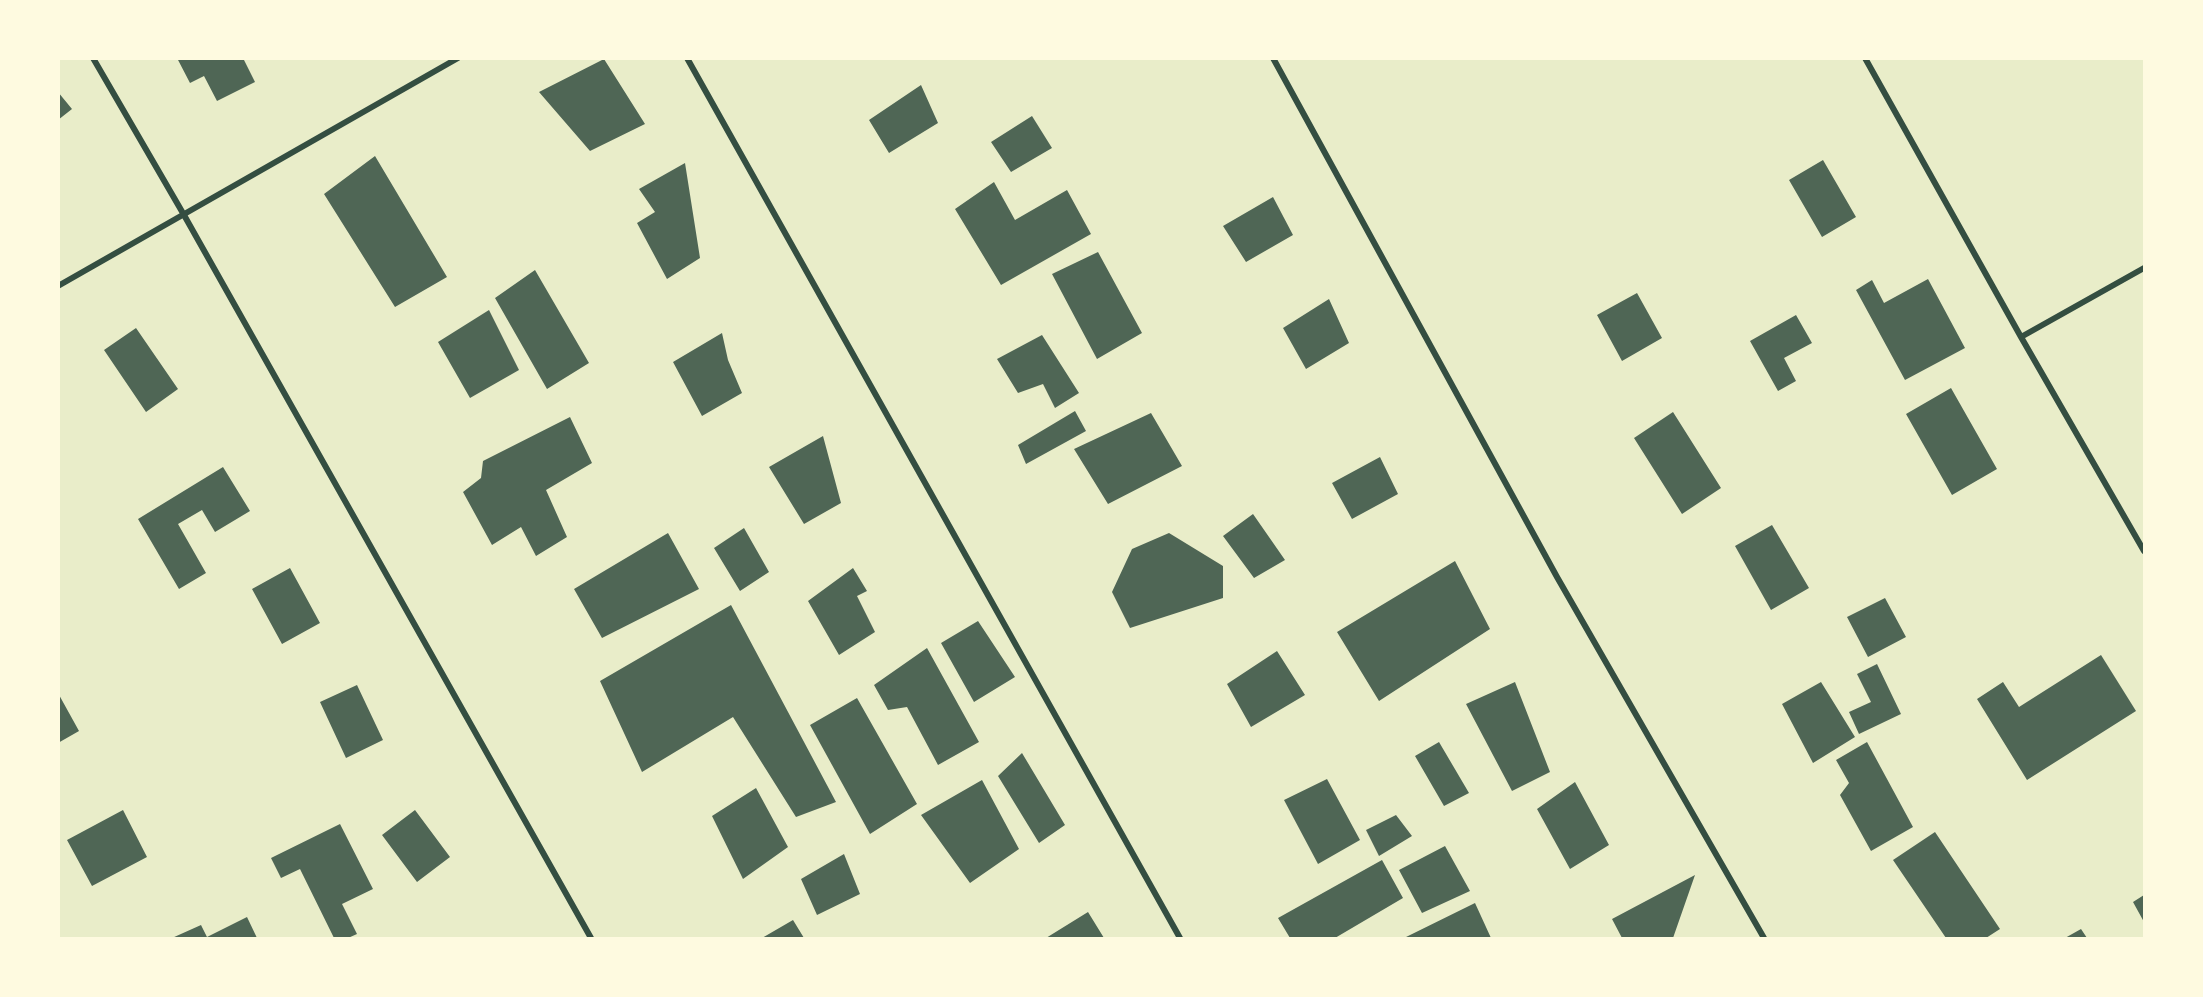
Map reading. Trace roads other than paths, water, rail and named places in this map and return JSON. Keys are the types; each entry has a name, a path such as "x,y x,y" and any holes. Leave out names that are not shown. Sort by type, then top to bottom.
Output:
{"street":[{"path":"93,58 184,215 591,939"},
{"path":"58,286 458,58"},
{"path":"687,58 1180,939"},
{"path":"1273,58 1557,578 1764,939"},
{"path":"1865,58 2021,337 2145,551"},
{"path":"2021,337 2145,268"}]}
